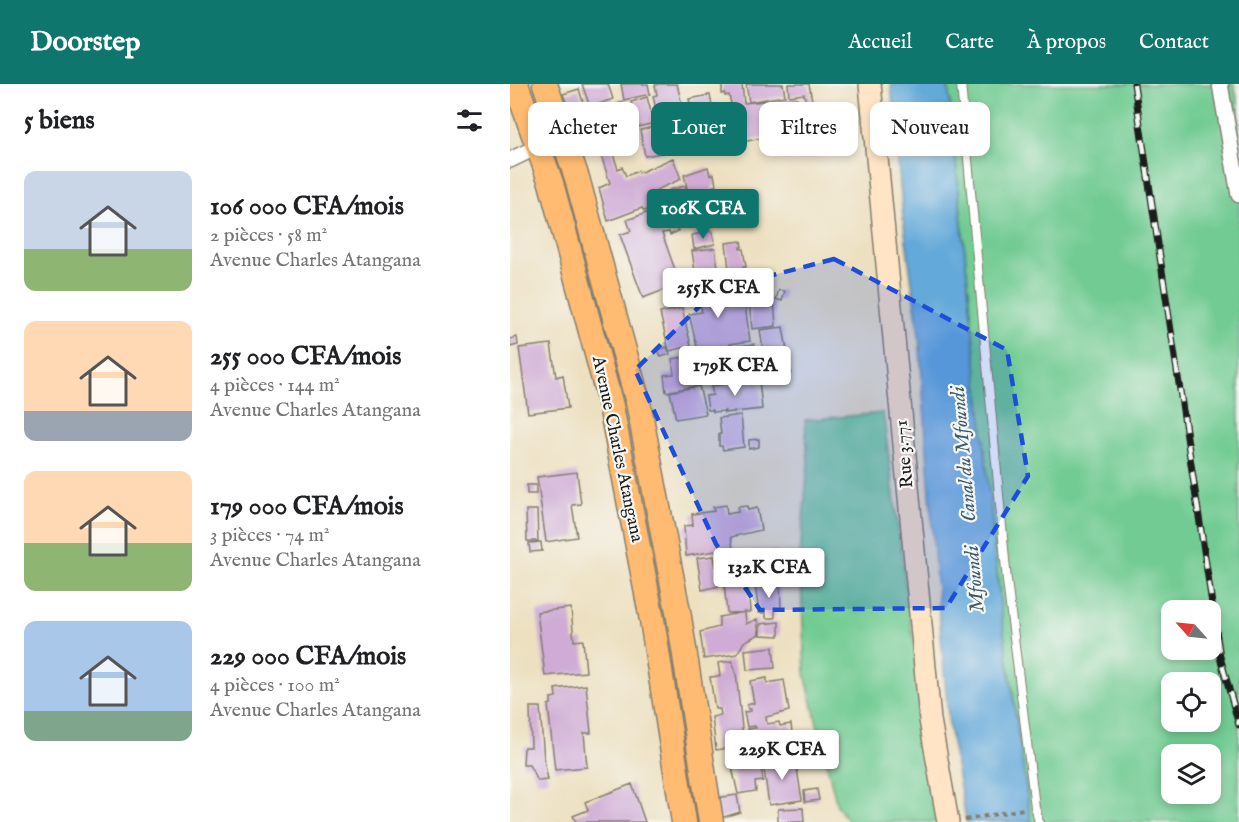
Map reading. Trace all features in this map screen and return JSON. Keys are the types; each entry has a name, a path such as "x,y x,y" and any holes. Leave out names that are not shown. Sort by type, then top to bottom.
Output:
{"main road":[{"name":"Avenue Charles Atangana","path":"516,84 528,120"},
{"name":"Avenue Charles Atangana","path":"545,84 577,178 638,402 679,617 711,822"},
{"name":"Rue 3.771","path":"870,84 930,720 957,821"},
{"name":"Avenue Charles Atangana","path":"540,156 550,183 611,406 654,631 684,822"}],"street":[{"path":"1220,84 1239,195"},
{"path":"510,160 528,151"}],"lane":[{"path":"961,84 1007,581 1035,807 1039,822"}],"path":[{"path":"957,821 1028,808"}],"highlighted area":[{"path":"834,259 1007,350 1028,476 946,608 760,610 716,544 635,370 716,290"}],"green space":[{"path":"948,84 1234,84 1239,107 1239,822 1031,822 1001,612 955,156 990,156 990,102 950,102"},
{"path":"883,413 911,624 942,822 849,822 837,806 805,674 800,555 808,463 805,420"}],"water":[{"path":"891,84 948,84 950,102 893,102"},
{"path":"897,156 955,156 1001,612 1031,822 966,822 949,727 919,335 903,218"}],"building":[{"path":"582,84 608,84 613,99 604,102 588,102"},
{"path":"621,84 648,84 650,94 624,100"},
{"path":"677,84 681,102 654,102 653,96 657,95 655,85"},
{"path":"722,84 742,84 744,102 731,102 729,95 722,94"},
{"path":"746,84 783,84 785,96 749,102"},
{"path":"788,84 809,84 812,100 806,101 804,94 789,96"},
{"path":"579,89 583,102 566,102 563,94"},
{"path":"710,95 711,102 690,102 689,99"},
{"path":"647,97 651,124 639,127 639,102 631,102"},
{"path":"797,98 798,102 759,102 759,139 747,141 747,103"},
{"path":"651,127 651,155 645,156 640,130"},
{"path":"601,156 614,156 618,169 622,167 626,176 638,171 639,173 673,158 681,179 656,190 660,198 665,198 669,204 678,231 670,235 669,232 662,233 680,284 643,298 620,235 631,231 627,220 649,212 652,224 659,222 657,214 654,215 652,211 656,209 655,207 644,211 642,208 608,221 599,188 610,183"},
{"path":"708,167 710,175 714,174 716,185 712,187 715,200 692,208 684,175"},
{"path":"685,186 693,218 678,222 669,190"},
{"path":"712,231 715,244 694,249 692,235"},
{"path":"741,241 740,249 743,249 746,267 743,267 744,277 730,278 726,243"},
{"path":"715,248 719,274 696,278 692,251"},
{"path":"722,279 723,285 727,285 729,296 724,297 726,308 745,305 750,341 730,344 730,348 698,351 689,314 702,312 695,283"},
{"path":"779,290 785,291 782,301 776,299"},
{"path":"774,300 776,326 752,329 749,302"},
{"path":"682,308 691,346 669,351 660,313"},
{"path":"783,327 791,373 769,376 760,330"},
{"path":"517,337 518,345 510,347 510,339"},
{"path":"551,344 556,377 563,375 568,408 528,413 519,348"},
{"path":"754,344 757,374 735,377 731,347"},
{"path":"667,347 670,354 661,357 658,350"},
{"path":"731,352 735,379 701,383 701,385 666,392 664,375 674,374 672,359 692,356 694,372 711,369 709,354"},
{"path":"759,380 762,409 724,413 725,411 708,410 706,396 713,395 711,386"},
{"path":"699,386 706,414 676,419 670,392"},
{"path":"741,415 744,447 723,450 722,446 719,446 719,434 721,434 719,418"},
{"path":"759,439 759,447 749,449 749,440"},
{"path":"577,472 581,504 572,505 577,537 546,542 537,477"},
{"path":"527,485 536,485 536,494 527,494"},
{"path":"726,505 727,514 738,512 738,507 747,506 748,510 757,508 761,530 731,537 733,548 686,556 684,526 693,525 692,514 714,511 713,507"},
{"path":"526,510 537,510 538,541 527,541"},
{"path":"541,542 542,551 530,552 529,543"},
{"path":"751,551 776,551 778,573 723,578 722,564 752,560"},
{"path":"714,556 719,586 702,590 697,558"},
{"path":"724,582 748,583 750,612 727,613"},
{"path":"780,583 781,608 775,608 775,618 766,618 766,613 759,613 755,585"},
{"path":"571,608 574,641 583,640 586,672 545,676 537,612"},
{"path":"745,612 746,624 757,619 759,634 744,642 737,654 704,659 700,632 719,627 719,617"},
{"path":"779,622 779,636 760,635 760,624"},
{"path":"773,647 775,668 747,670 745,650"},
{"path":"732,661 736,673 744,746 739,747 740,759 750,758 751,768 761,767 763,781 755,782 756,791 738,794 730,759 732,759 730,748 716,750 712,717 721,715 720,709 715,709 710,677 720,676 718,663"},
{"path":"767,678 767,683 784,680 789,711 766,717 767,724 779,722 780,726 791,724 792,733 783,735 787,756 758,761 748,729 756,728 755,726 747,727 744,712 751,711 747,705 754,703 750,681"},
{"path":"586,685 591,733 584,733 587,767 555,770 548,705 551,704 551,698 556,697 555,689"},
{"path":"530,707 540,707 548,780 538,781 529,765 523,765 524,747 531,747"},
{"path":"795,757 802,800 769,805 763,762"},
{"path":"632,784 645,822 576,822 573,816 588,810 585,802"},
{"path":"817,789 819,800 805,802 804,791"},
{"path":"737,795 740,812 718,819 715,798"},
{"path":"803,808 804,822 778,822 778,809"}],"railway":[{"path":"1134,84 1220,657 1239,725"}],"water label":[{"name":"Canal du Mfoundi","path":"964,454"},
{"name":"Mfoundi","path":"975,579"}]}
